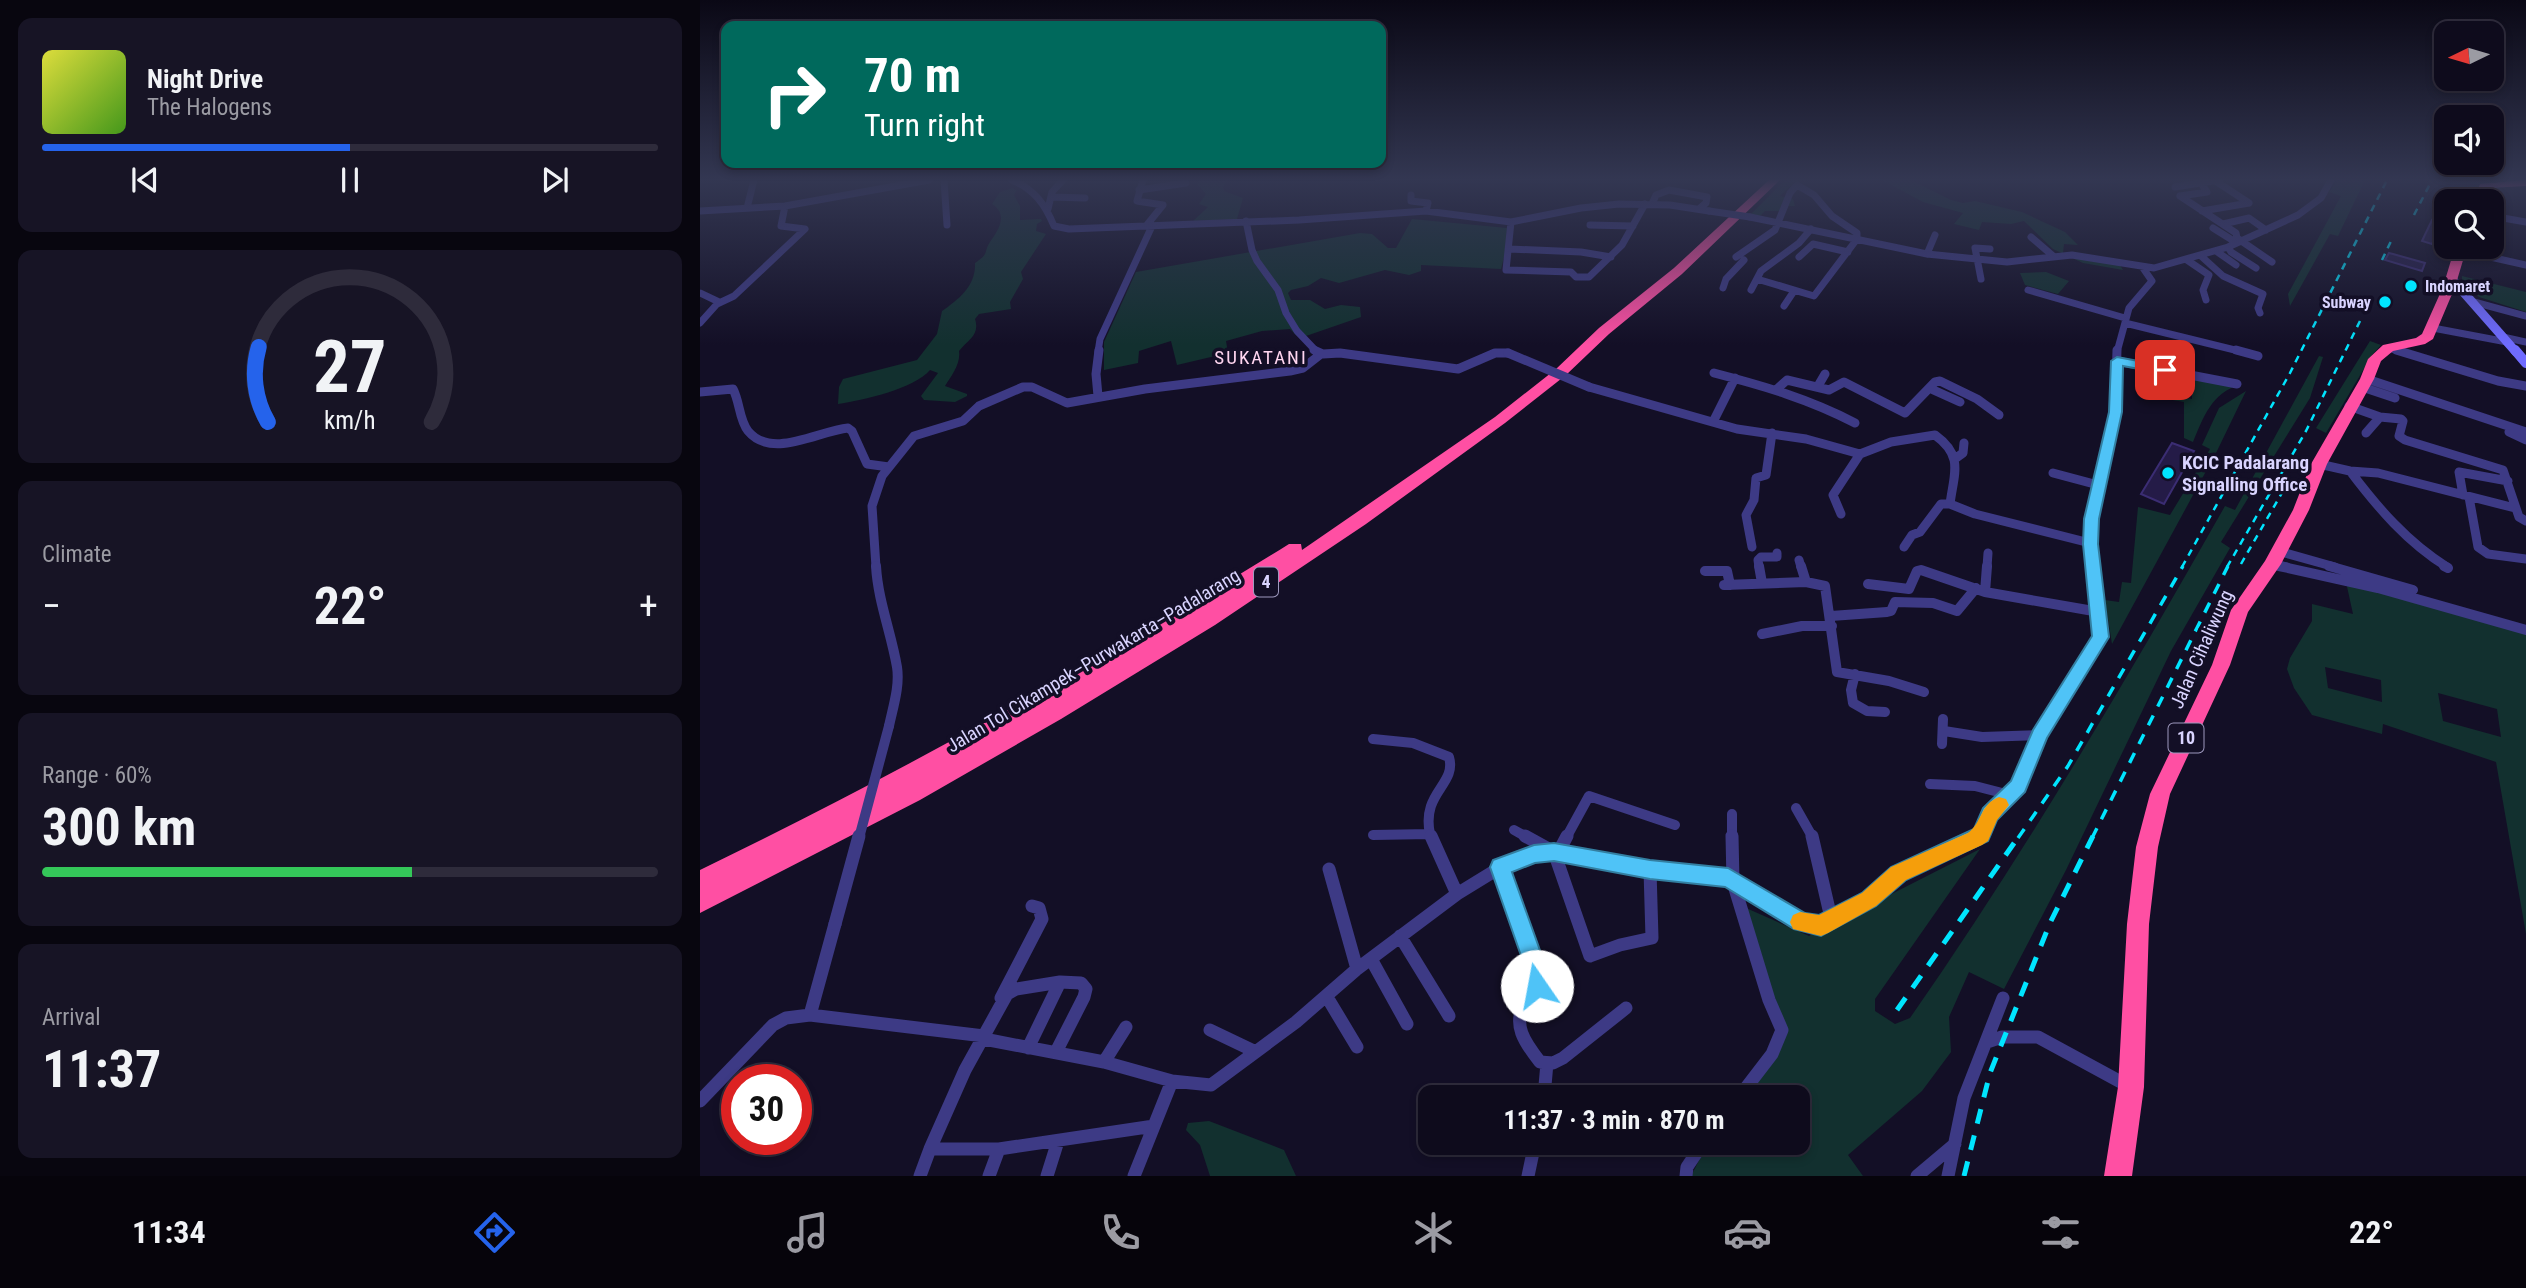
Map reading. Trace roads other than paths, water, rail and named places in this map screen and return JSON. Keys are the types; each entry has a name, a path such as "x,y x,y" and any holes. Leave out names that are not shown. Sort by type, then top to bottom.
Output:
{"highway":[{"name":"Jalan Tol Cikampek–Purwakarta–Padalarang","path":"700,881 923,769 1107,666 1348,514 1430,459 1493,412 1667,268 1702,235"},
{"name":"Jalan Tol Cikampek–Purwakarta–Padalarang","path":"700,902 913,794 1209,620 1360,520 1490,427 1561,372 1604,331 1678,271 1717,235"},
{"path":"2388,348 2420,341 2428,336 2457,259"},
{"name":"Jalan Cihaliwung","path":"2118,1176 2130,1087 2138,925 2147,847 2160,794 2221,665 2240,610 2275,557 2301,510 2319,464 2349,406 2365,383 2378,354 2388,348"}],"street":[{"path":"700,323 719,302 734,296 799,235"},
{"path":"1098,396 1097,362 1100,339 1145,235"},
{"path":"1249,235 1254,255 1274,285 1301,339 1321,354 1357,355 1458,369 1495,353 1508,352 1589,387 1737,429 1806,439 1860,454"},
{"path":"1511,235 1506,270 1571,272 1587,278 1611,257 1628,235"},
{"path":"1765,268 1735,257 1770,235"},
{"path":"1751,290 1765,268 1806,235"},
{"path":"1838,235 1927,254 2013,262 2071,255 2143,268 2167,266 2201,256 2255,235"},
{"path":"1856,235 1857,239"},
{"path":"2226,235 2272,262"},
{"path":"2233,235 2239,242"},
{"path":"1927,254 1935,236"},
{"path":"2031,237 2053,256"},
{"path":"1757,279 1816,295 1857,239"},
{"path":"1799,257 1813,244 1848,252"},
{"path":"2228,247 2231,252 2256,268"},
{"path":"1981,279 1975,248 1990,249"},
{"path":"1510,249 1581,252 1611,257"},
{"path":"2216,251 2236,265"},
{"path":"2201,256 2223,276 2263,294 2258,308 2260,313"},
{"path":"2503,259 2526,265"},
{"path":"1723,288 1726,279 1744,260"},
{"path":"2187,260 2209,275 2203,290 2206,300"},
{"path":"700,1101 773,1025 786,1018 810,1015 984,1037 1104,1062 1172,1081 1211,1085 1457,894 1500,867 1534,854 1556,852 1650,870 1716,875 1734,881 1801,922 1821,926 1831,918 1869,900 1898,873 1975,839 1981,835 1989,814 2019,786 2039,735 2101,637 2090,544 2091,519 2115,412 2117,348 2129,308 2152,281 2143,268"},
{"path":"2451,278 2526,363"},
{"path":"2028,290 2125,321 2258,356"},
{"path":"1784,306 1794,291"},
{"path":"700,293 719,302"},
{"path":"2059,309 2065,300"},
{"path":"2474,302 2526,316"},
{"path":"2433,328 2526,342"},
{"path":"2388,348 2498,381 2526,386"},
{"path":"810,1015 889,726 897,687 897,668 877,595 871,521 873,497 888,467 917,434 963,421 984,403 1023,387 1032,387 1065,403 1098,396 1290,372 1303,368 1321,354"},
{"path":"2117,361 2237,384"},
{"path":"1714,373 1777,389 1825,406 1855,423"},
{"path":"1818,386 1825,374"},
{"path":"1713,422 1735,379"},
{"path":"1777,389 1787,380 1831,390 1844,382 1905,413 1935,382 1940,382 1980,400 1999,415"},
{"path":"2365,383 2395,398"},
{"path":"2365,383 2458,408 2526,432"},
{"path":"700,392 719,388 733,390 747,429 762,441 777,444 848,428 868,465 888,467"},
{"path":"1929,388 1960,402"},
{"path":"2349,406 2380,417 2403,420 2400,438 2503,470 2515,509 2519,517 2526,521"},
{"path":"2458,408 2526,440"},
{"path":"2366,433 2380,417"},
{"path":"1752,547 1746,515 1754,500 1756,478 1766,475 1772,433"},
{"path":"1841,514 1833,495 1860,454 1891,442 1935,435 1949,444 1955,458 1950,504"},
{"path":"1955,458 1963,453 1964,443"},
{"path":"2319,464 2350,471 2378,473 2515,509"},
{"path":"2350,471 2399,530 2420,549 2448,568"},
{"path":"2508,481 2459,472 2478,547 2488,554 2526,559"},
{"path":"2053,474 2098,485"},
{"path":"1904,547 1913,534 1920,532 1940,505 1950,504 1975,514 2090,544"},
{"path":"1762,634 1887,612 1895,602 1933,603 1958,611 1980,590 1988,553"},
{"path":"1762,583 1759,558 1777,557 1777,554"},
{"path":"2275,557 2413,590"},
{"path":"2275,557 2526,630"},
{"path":"1799,559 1806,582"},
{"path":"1868,584 1909,589 1917,571 1921,570 1980,590 2099,612"},
{"path":"1705,571 1727,571 1727,585 1806,582 1826,587 1837,671 1924,692"},
{"path":"1854,674 1850,690 1853,703 1867,711 1885,712"},
{"path":"1942,744 1943,725 1982,737 2039,735"},
{"path":"1373,739 1413,743 1449,757 1451,773 1429,806 1430,834 1457,894"},
{"path":"1930,783 1975,786 2010,795"},
{"path":"1556,852 1589,796 1675,825"},
{"path":"1796,808 1815,841 1831,918"},
{"path":"1732,814 1734,881 1769,1000 1782,1030 1772,1054 1748,1085"},
{"path":"1514,830 1556,852 1590,956 1620,945 1652,938 1654,930 1650,870"},
{"path":"1373,835 1430,834"},
{"path":"1500,867 1538,980 1537,986 1519,1009 1522,1035 1540,1062 1563,1058 1626,1008"},
{"path":"1329,869 1357,969"},
{"path":"984,1037 1042,919 1039,908 1032,906"},
{"path":"1400,936 1450,1016"},
{"path":"1371,959 1408,1024"},
{"path":"1028,1048 1060,982"},
{"path":"920,1176 965,1070 1007,994 1016,989 1060,982 1081,983 1086,989 1084,997 1056,1052"},
{"path":"1327,997 1357,1047"},
{"path":"1948,1176 1964,1098 2003,998"},
{"path":"1104,1062 1126,1027"},
{"path":"1210,1030 1254,1051"},
{"path":"1987,1042 2002,1037 2038,1037 2130,1087"},
{"path":"1545,1085 1546,1063"},
{"path":"1134,1176 1172,1081"},
{"path":"930,1149 999,1149 1154,1126"},
{"path":"1046,1176 1058,1141"},
{"path":"1917,1176 1955,1144"},
{"path":"989,1176 999,1149"},
{"path":"1528,1176 1532,1155"},
{"path":"1686,1176 1687,1167 1695,1155"}],"railway":[{"path":"2182,567 2290,373 2359,235"},
{"path":"2382,260 2392,239"},
{"path":"2227,567 2306,431 2360,321"},
{"path":"2241,564 2283,491"},
{"path":"2018,838 2068,766 2183,566"},
{"path":"2093,836 2228,566"},
{"path":"1897,1010 2019,836"},
{"path":"1964,1176 1990,1073 2050,923 2093,836"}],"place":[{"name":"Indomaret","path":"2411,286"},
{"name":"Subway","path":"2385,302"},
{"name":"KCIC Padalarang Signalling Office","path":"2168,473"}],"district":[{"name":"SUKATANI","path":"1261,357"}]}
